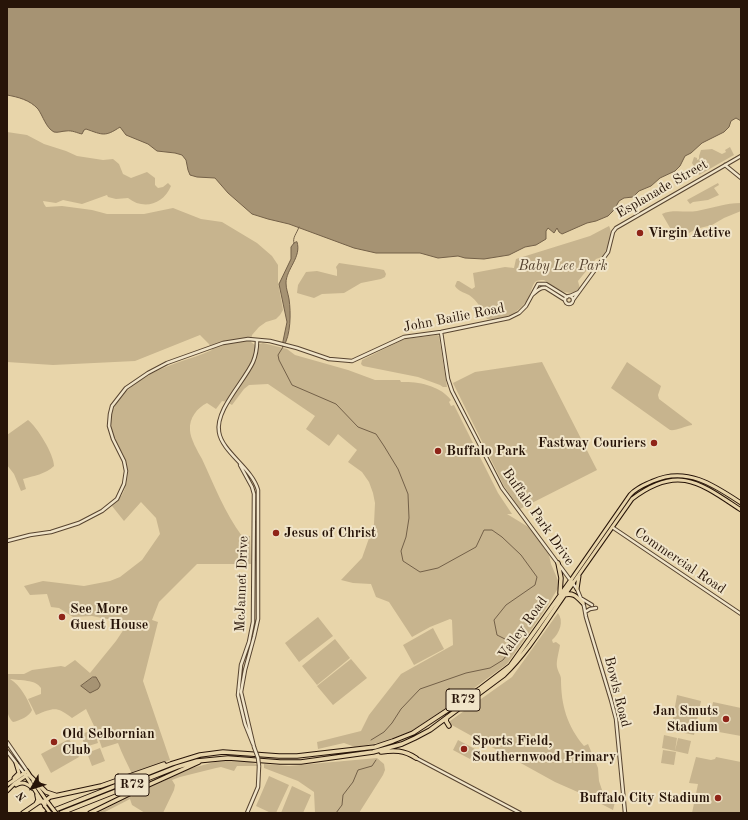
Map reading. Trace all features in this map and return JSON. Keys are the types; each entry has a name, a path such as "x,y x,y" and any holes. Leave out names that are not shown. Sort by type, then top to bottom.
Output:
{"highway":[{"path":"558,563 562,584 562,596 568,594 575,595 582,601"},
{"name":"Valley Road","path":"203,760 228,758 289,762 373,752 407,742 419,736 447,717 495,683 512,668 572,582"},
{"name":"Valley Road","path":"171,764 200,755 223,752 279,756 375,747 400,738 418,729 481,688 510,666 562,596"},
{"path":"447,717 446,722 449,726"},
{"path":"418,729 435,720 441,721"},
{"path":"373,752 400,751 406,752 416,758"},
{"path":"90,813 203,760"},
{"name":"R72","path":"62,813 184,765 203,760"},
{"path":"33,806 46,802 53,796 101,786 166,763 171,764"},
{"name":"R72","path":"49,813 171,764"},
{"path":"26,774 46,792 61,795"},
{"path":"23,813 33,806 38,800 36,794"}],"main road":[{"name":"R72","path":"572,582 635,489 663,477 685,475 702,479 718,487 741,503"},
{"name":"R72","path":"572,582 579,574 610,526 632,499 645,488 662,482 676,480 692,481 707,488 741,510"},
{"path":"577,589 579,574"},
{"path":"7,785 19,772 16,763"},
{"path":"7,785 26,774"},
{"path":"13,787 14,784 26,774"},
{"path":"26,774 36,794"},
{"path":"26,774 46,802 56,813"},
{"path":"7,791 19,783 24,783 30,786 36,794 46,802 49,813"}],"street":[{"name":"Esplanade Street","path":"580,292 608,252 613,232 621,224 741,156"},
{"path":"729,168 736,159"},
{"path":"726,164 741,178"},
{"name":"John Bailie Road","path":"7,541 30,535 57,531 79,523 102,511 117,499 124,484 125,466 122,455 113,439 109,426 112,406 126,388 155,369 186,356 232,341 248,339 279,343 329,359 352,361 404,337 441,332 509,318 523,309 538,284 546,284 568,296"},
{"path":"532,295 542,287 565,300 566,303 570,304 580,292"},
{"path":"565,300 568,296 580,292"},
{"path":"568,296 573,300"},
{"name":"Buffalo Park Drive","path":"441,332 448,379 452,391 502,488 572,582"},
{"name":"McJannet Drive","path":"254,747 248,732 238,695 258,619 258,490 255,482 247,470 221,439 218,423 223,410 252,363 257,349 257,341"},
{"name":"Commercial Road","path":"610,526 741,614"},
{"name":"Bowls Road","path":"572,582 582,601 612,700 616,719 624,813"},
{"path":"582,601 592,606"},
{"path":"585,612 596,608"},
{"name":"McJannet Drive","path":"240,687 254,747"},
{"path":"248,732 249,724"},
{"path":"7,742 26,774"},
{"path":"247,813 258,787 259,766 254,747"},
{"path":"7,751 26,774"},
{"path":"416,758 520,813"}],"green space":[{"path":"7,132 27,135 44,144 77,156 103,160 113,159 119,164 123,174 131,178 147,172 155,178 155,185 158,188 163,187 168,183 171,186 163,198 152,204 140,204 128,198 116,199 108,197 107,195 82,204 63,200 56,203 43,201 46,207 62,206 92,210 107,214 144,214 173,208 201,219 222,222 257,243 272,256 278,265 278,282 283,310 276,319 266,322 252,335 251,342 255,345 263,343 287,349 295,355 348,370 375,380 400,380 401,382 415,382 429,385 447,395 451,400 449,402 451,406 454,405 498,493 512,514 507,514 530,528 549,555 551,564 560,585 543,613 507,664 410,732 391,741 355,747 344,743 318,749 317,742 361,731 369,715 401,674 453,645 452,620 450,619 430,627 412,637 389,602 376,597 371,584 353,583 341,580 362,558 374,524 375,503 369,482 362,472 348,462 357,450 338,434 329,446 306,429 315,416 268,384 249,385 244,389 232,405 222,401 216,409 207,403 194,414 191,421 190,433 215,489 242,536 250,536 251,564 197,564 159,602 152,620 158,622 143,681 170,760 132,774 118,743 102,748 86,709 72,718 62,711 55,709 36,715 28,699 41,694 41,688 35,683 27,681 10,679 23,693 32,710 24,718 13,722 7,708 7,674 24,674 32,670 61,666 65,667 75,660 90,673 116,641 128,623 92,616 73,617 59,608 51,607 47,594 30,595 24,586 43,581 84,586 110,581 120,577 142,560 160,534 156,518 141,502 124,521 112,506 122,495 127,479 127,466 125,459 115,440 112,427 111,418 117,402 122,395 136,383 152,373 212,350 209,344 200,335 135,361 53,365 7,362"},
{"path":"730,147 734,155 699,175 692,163 694,157 697,158 697,160 699,159 701,150 712,149 722,154"},
{"path":"718,183 719,185 714,188 719,195 708,200 693,202 690,204 687,200"},
{"path":"741,203 741,211 712,225 696,229 677,240 662,214 670,212 697,211"},
{"name":"Baby Lee Park","path":"609,226 611,234 606,250 602,257 596,259 578,281 580,289 575,292 570,293 561,291 544,280 538,280 532,287 526,302 517,311 500,319 487,319 475,300 455,286 457,281 459,281 472,289 475,287 473,273 505,267 514,268 516,259 590,236"},
{"path":"339,263 384,270 386,274 385,277 381,279 361,283 344,293 322,294 314,298 297,293 298,285 306,272 317,271 337,276 336,267"},
{"path":"439,336 447,387 443,387 418,377 363,366 361,364 362,360 405,339"},
{"path":"542,362 597,470 520,509 504,486 453,383 475,372"},
{"path":"627,362 661,386 658,395 659,399 692,425 670,430 611,388"},
{"path":"28,420 36,428 44,441 51,455 54,466 43,473 23,479 26,489 21,491 14,474 7,465 7,435"},
{"path":"558,613 561,623 557,634 552,640 553,643 556,642 560,645 557,667 561,678 562,698 566,715 573,731 584,746 588,744 598,768 599,781 603,793 615,802 613,810 555,782 450,724 450,721 512,677"},
{"path":"318,617 333,636 299,662 285,643"},
{"path":"433,628 444,649 414,665 403,645"},
{"path":"335,639 350,658 317,685 302,666"},
{"path":"351,659 367,678 333,705 317,686"},
{"path":"677,695 701,701 694,735 671,730"},
{"name":"Jan Smuts Stadium","path":"713,702 741,708 741,736 708,730"},
{"path":"94,730 98,743 85,747 81,734"},
{"path":"664,735 677,738 675,751 662,748"},
{"path":"678,738 691,741 688,754 675,751"},
{"path":"69,739 79,757 51,773 41,754"},
{"name":"Sports Field, Southernwood Primary","path":"458,740 475,749 470,759 453,750"},
{"path":"100,748 105,761 92,766 87,753"},
{"path":"663,750 676,752 674,765 661,763"},
{"name":"Buffalo City Stadium","path":"696,757 711,760 715,759 716,757 741,762 741,813 692,813 698,784 689,783"},
{"path":"377,758 384,764 385,770 359,813 315,813 314,792 298,781 264,768 264,764 289,766"},
{"path":"215,762 250,762 256,764 257,766 237,766 234,771 221,767 172,780 175,785 174,790 163,813 145,813 132,805 130,799 103,813 97,813 188,769"},
{"path":"269,776 289,785 276,813 271,813 256,806"},
{"path":"292,786 311,795 303,813 281,813"}],"shaded area":[{"path":"7,7 741,7 741,121 736,118 731,121 729,127 724,132 702,143 691,153 685,156 680,166 675,171 660,178 651,186 639,191 633,197 624,198 619,201 614,210 608,216 562,234 557,228 554,233 548,228 546,231 546,239 536,245 525,247 509,255 484,259 458,256 438,258 420,253 376,253 354,248 289,224 252,214 228,193 215,178 190,175 186,160 182,155 157,151 148,144 126,135 120,127 107,134 96,133 86,129 82,134 70,131 54,132 51,130 35,106 24,99 7,95"},
{"path":"297,242 298,247 296,258 288,273 286,285 290,304 290,324 288,337 283,347 287,322 279,284 291,259 291,247"},
{"path":"93,677 96,677 100,686 98,689 90,693 81,686"}],"waterway":[{"path":"294,243 294,237 299,227"},
{"path":"283,347 278,355 279,360 292,385 336,404 358,427 376,434 398,469 408,494 409,518 406,537 401,551 403,561 420,572 438,568 476,547 484,530 492,530 502,537 521,555 537,577 535,585 506,605 494,620 497,635 509,641 509,652 503,660 490,668 466,673 420,689 401,709 384,732 371,740"},
{"path":"336,813 342,805 343,795 353,782 358,770 372,766 376,760"}],"place":[{"name":"Virgin Active","path":"640,233"},
{"name":"Fastway Couriers","path":"654,443"},
{"name":"Buffalo Park","path":"438,451"},
{"name":"Jesus of Christ","path":"276,533"},
{"name":"See More Guest House","path":"62,617"},
{"name":"Jan Smuts Stadium","path":"726,719"},
{"name":"Old Selbornian Club","path":"54,742"},
{"name":"Sports Field, Southernwood Primary","path":"464,749"},
{"name":"Buffalo City Stadium","path":"718,798"}]}
